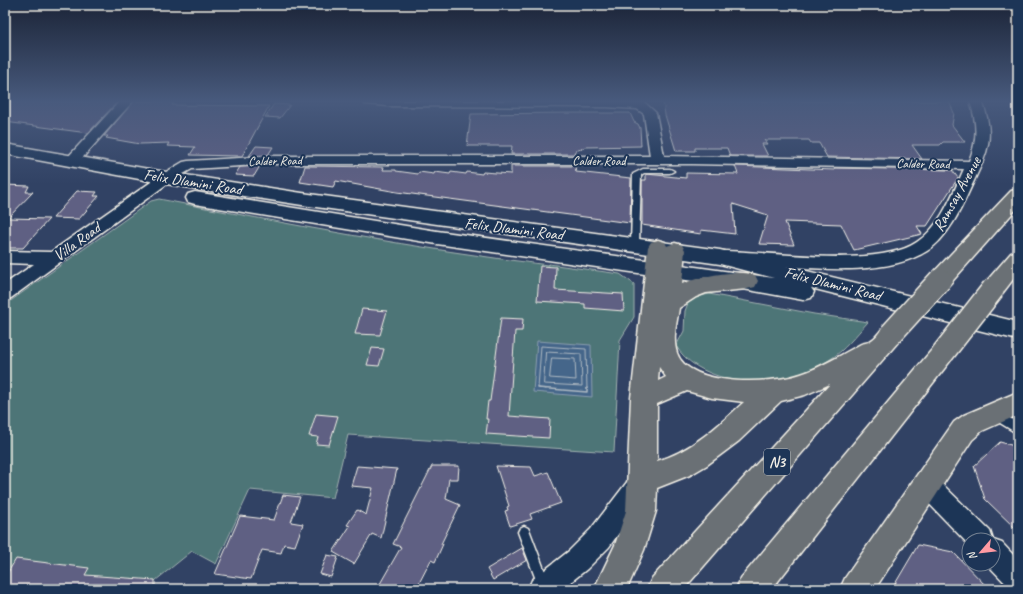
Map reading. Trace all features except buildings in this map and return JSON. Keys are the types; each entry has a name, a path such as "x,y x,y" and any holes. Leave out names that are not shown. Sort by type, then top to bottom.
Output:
{"highway":[{"name":"N3","path":"663,589 1018,194"},
{"path":"610,589 629,550 641,510 644,398 664,271 666,248"},
{"path":"752,589 1018,258"},
{"path":"664,271 669,304 663,350 674,370 686,380 710,388 738,391 773,392 795,387 818,378 887,339"},
{"path":"669,304 680,295 701,284 747,281"},
{"path":"644,398 686,380"},
{"path":"643,479 662,475 685,464 739,425 773,392"},
{"path":"856,589 963,431 973,423 1006,408"}],"main road":[{"name":"Felix Dlamini Road","path":"5,149 204,184 430,218 666,248 720,257 1018,331"},
{"name":"Felix Dlamini Road","path":"5,164 149,190 439,238 664,271 747,281 882,309 1018,345"}],"street":[{"path":"72,161 102,129"},
{"path":"653,129 658,160"},
{"name":"Ramsay Avenue","path":"720,257 738,256 813,261 864,262 898,258 922,247 936,233 959,196 982,149 983,129"},
{"name":"Calder Road","path":"149,190 188,165 272,160 658,160 974,165"},
{"name":"Calder Road","path":"204,184 210,168 225,163"},
{"name":"Villa Road","path":"5,293 149,190"},
{"path":"5,257 55,258"},
{"path":"542,587 578,560 600,538 643,479"},
{"path":"926,484 973,532"},
{"path":"1001,560 1018,578"}],"lane":[{"path":"635,244 637,174 643,171 670,171"},
{"path":"1006,408 1013,427 1018,429"},
{"path":"524,532 542,587"}],"green space":[{"path":"159,199 401,244 499,259 620,274 634,284 634,317 620,340 614,452 348,435 333,498 250,490 216,564 192,551 145,589 5,589 5,305 151,201"},
{"path":"709,294 814,314 868,322 840,352 809,371 787,379 773,382 742,381 711,373 697,366 685,357 676,346 684,331 685,311 688,303 697,297"}],"water":[{"path":"537,341 591,345 592,397 533,392"}]}
